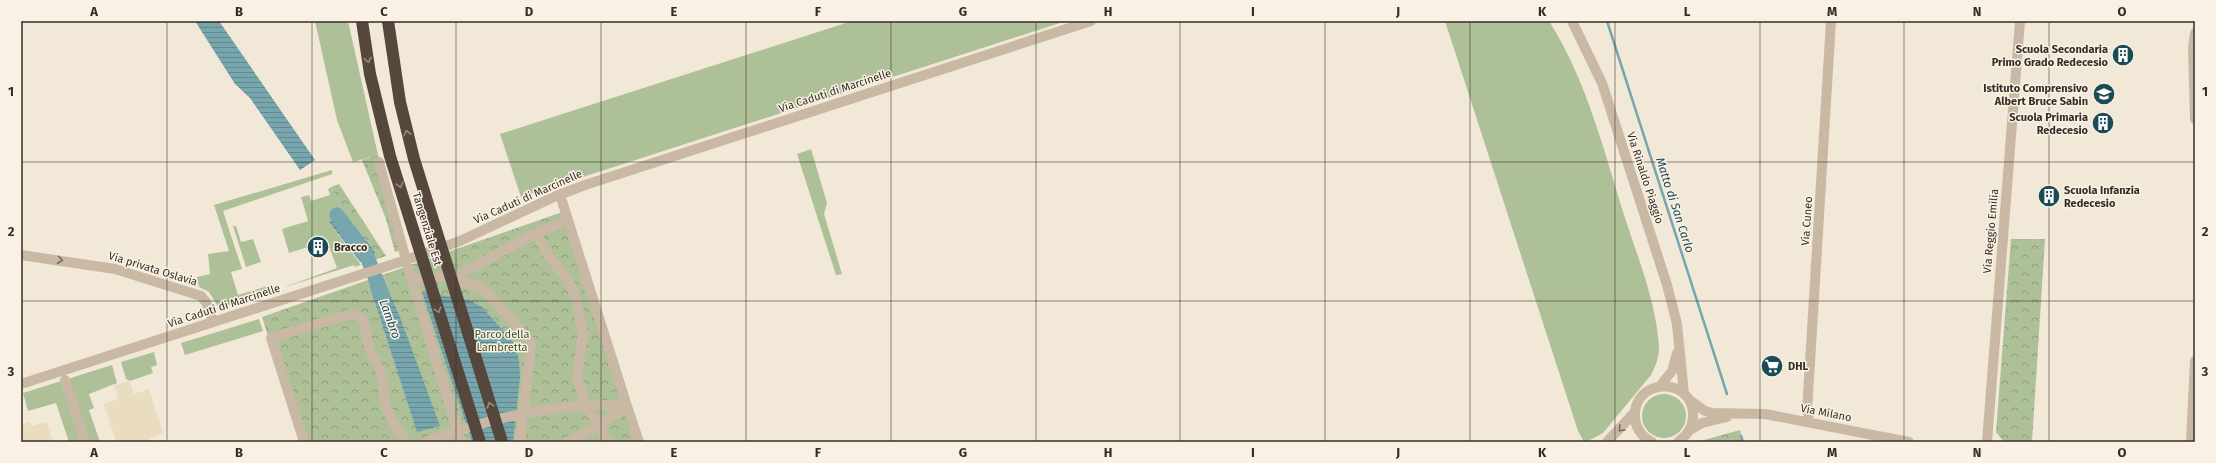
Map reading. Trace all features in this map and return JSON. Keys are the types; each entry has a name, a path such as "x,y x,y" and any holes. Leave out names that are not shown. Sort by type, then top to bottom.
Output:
{"highway":[{"name":"Tangenziale Est","path":"362,21 370,74 390,156 480,442"},
{"name":"Tangenziale Est","path":"388,21 400,102 414,159 502,442"}],"street":[{"name":"Via Caduti di Marcinelle","path":"21,384 406,260 460,240 585,185 1091,21"},
{"name":"Via Rinaldo Piaggio","path":"1572,21 1602,83 1667,285 1677,324 1678,348 1693,417 1690,430"},
{"name":"Via Cuneo","path":"1806,421 1808,416 1807,411 1831,21"},
{"name":"Via Reggio Emilia","path":"1987,442 2020,21"},
{"path":"2195,33 2195,119"},
{"path":"379,162 411,279 460,430 461,442"},
{"path":"562,201 639,442"},
{"path":"411,279 457,276 536,233 568,220"},
{"path":"536,233 548,255 567,279 576,298 583,333 577,377 586,405 608,442"},
{"name":"Via privata Oslavia","path":"21,255 115,269 201,296 206,302 213,322"},
{"path":"457,276 459,282 479,286 486,291 528,338 531,346 531,358 520,442"},
{"path":"304,442 271,338 351,314 360,317 363,321 370,350 382,374 385,403 392,421 406,442"},
{"name":"Via Rinaldo Piaggio","path":"1660,386 1672,371 1678,348"},
{"path":"2190,441 2195,361"},
{"path":"65,380 85,442"},
{"path":"1607,442 1634,413 1637,404 1643,395 1652,388 1660,386"},
{"name":"Via Milano","path":"1660,386 1674,388 1705,411 1737,414 1765,414 1909,442"},
{"path":"426,442 460,430 523,413 586,405 627,406"},
{"path":"568,442 598,426 627,406"},
{"path":"1634,413 1638,428 1649,441"},
{"name":"Via Milano","path":"1690,430 1702,424 1737,414"},
{"path":"1678,442 1686,437 1690,430"},
{"path":"1636,442 1649,441"}],"green space":[{"path":"315,21 348,21 378,155 353,162 337,120"},
{"path":"852,21 1066,21 521,197 500,134"},
{"path":"1445,21 1549,21 1574,68 1602,142 1651,299 1658,332 1659,352 1658,359 1651,375 1603,433 1586,442 1584,442 1578,431"},
{"path":"811,149 827,203 824,214 842,274 836,275 797,154"},
{"path":"378,155 407,248 395,252 386,219 362,160"},
{"path":"332,170 332,174 223,211 242,269 231,272 238,295 268,286 270,291 222,307 217,305 209,292 199,287 197,277 210,274 208,254 229,251 214,205"},
{"path":"339,184 386,256 375,260 374,251 343,211 331,187"},
{"path":"331,187 343,211 329,222 361,265 355,267 354,265 282,288 337,268 327,241 289,253 282,229 308,221 301,197 309,195 311,201 330,195 328,189"},
{"name":"Parco della Lambretta","path":"568,210 642,442 301,442 262,317"},
{"path":"233,226 236,226 241,242 253,239 261,262 246,267"},
{"path":"2011,239 2045,239 2032,442 2004,442 1996,432"},
{"path":"259,319 263,331 185,355 181,343"},
{"path":"154,352 157,365 151,367 153,373 130,381 126,379 121,362"},
{"path":"112,365 117,383 89,394 94,408 89,410 100,442 69,442 56,403 28,411 23,393"},
{"path":"1660,394 1668,394 1680,400 1686,412 1686,420 1680,432 1668,438 1660,438 1648,432 1642,420 1642,412 1648,400"},
{"path":"1740,430 1743,442 1697,442"}],"shaded area":[{"path":"130,381 134,394 149,389 163,433 149,438 150,442 116,442 104,404 118,399 114,385"},
{"path":"30,422 31,426 47,422 53,442 21,442 21,425"}],"water":[{"path":"195,21 219,21 315,160 300,170 250,98 235,84"},
{"path":"343,211 375,252 374,256 360,262 329,222"},
{"path":"384,281 400,317 440,426 417,432 370,287"},
{"path":"422,292 469,300 482,307 513,342 519,361 520,377 513,442 472,442"}],"waterway":[{"name":"Matto di San Carlo","path":"1607,21 1727,394"},
{"name":"Lambro","path":"337,215 368,259 385,303"},
{"name":"Matto di San Carlo","path":"1741,436 1743,442"}],"place":[{"name":"Scuola Secondaria Primo Grado Redecesio","path":"2123,55"},
{"name":"Istituto Comprensivo Albert Bruce Sabin","path":"2104,94"},
{"name":"Scuola Primaria Redecesio","path":"2103,123"},
{"name":"Scuola Infanzia Redecesio","path":"2049,196"},
{"name":"Bracco","path":"318,247"},
{"name":"DHL","path":"1772,366"}]}
